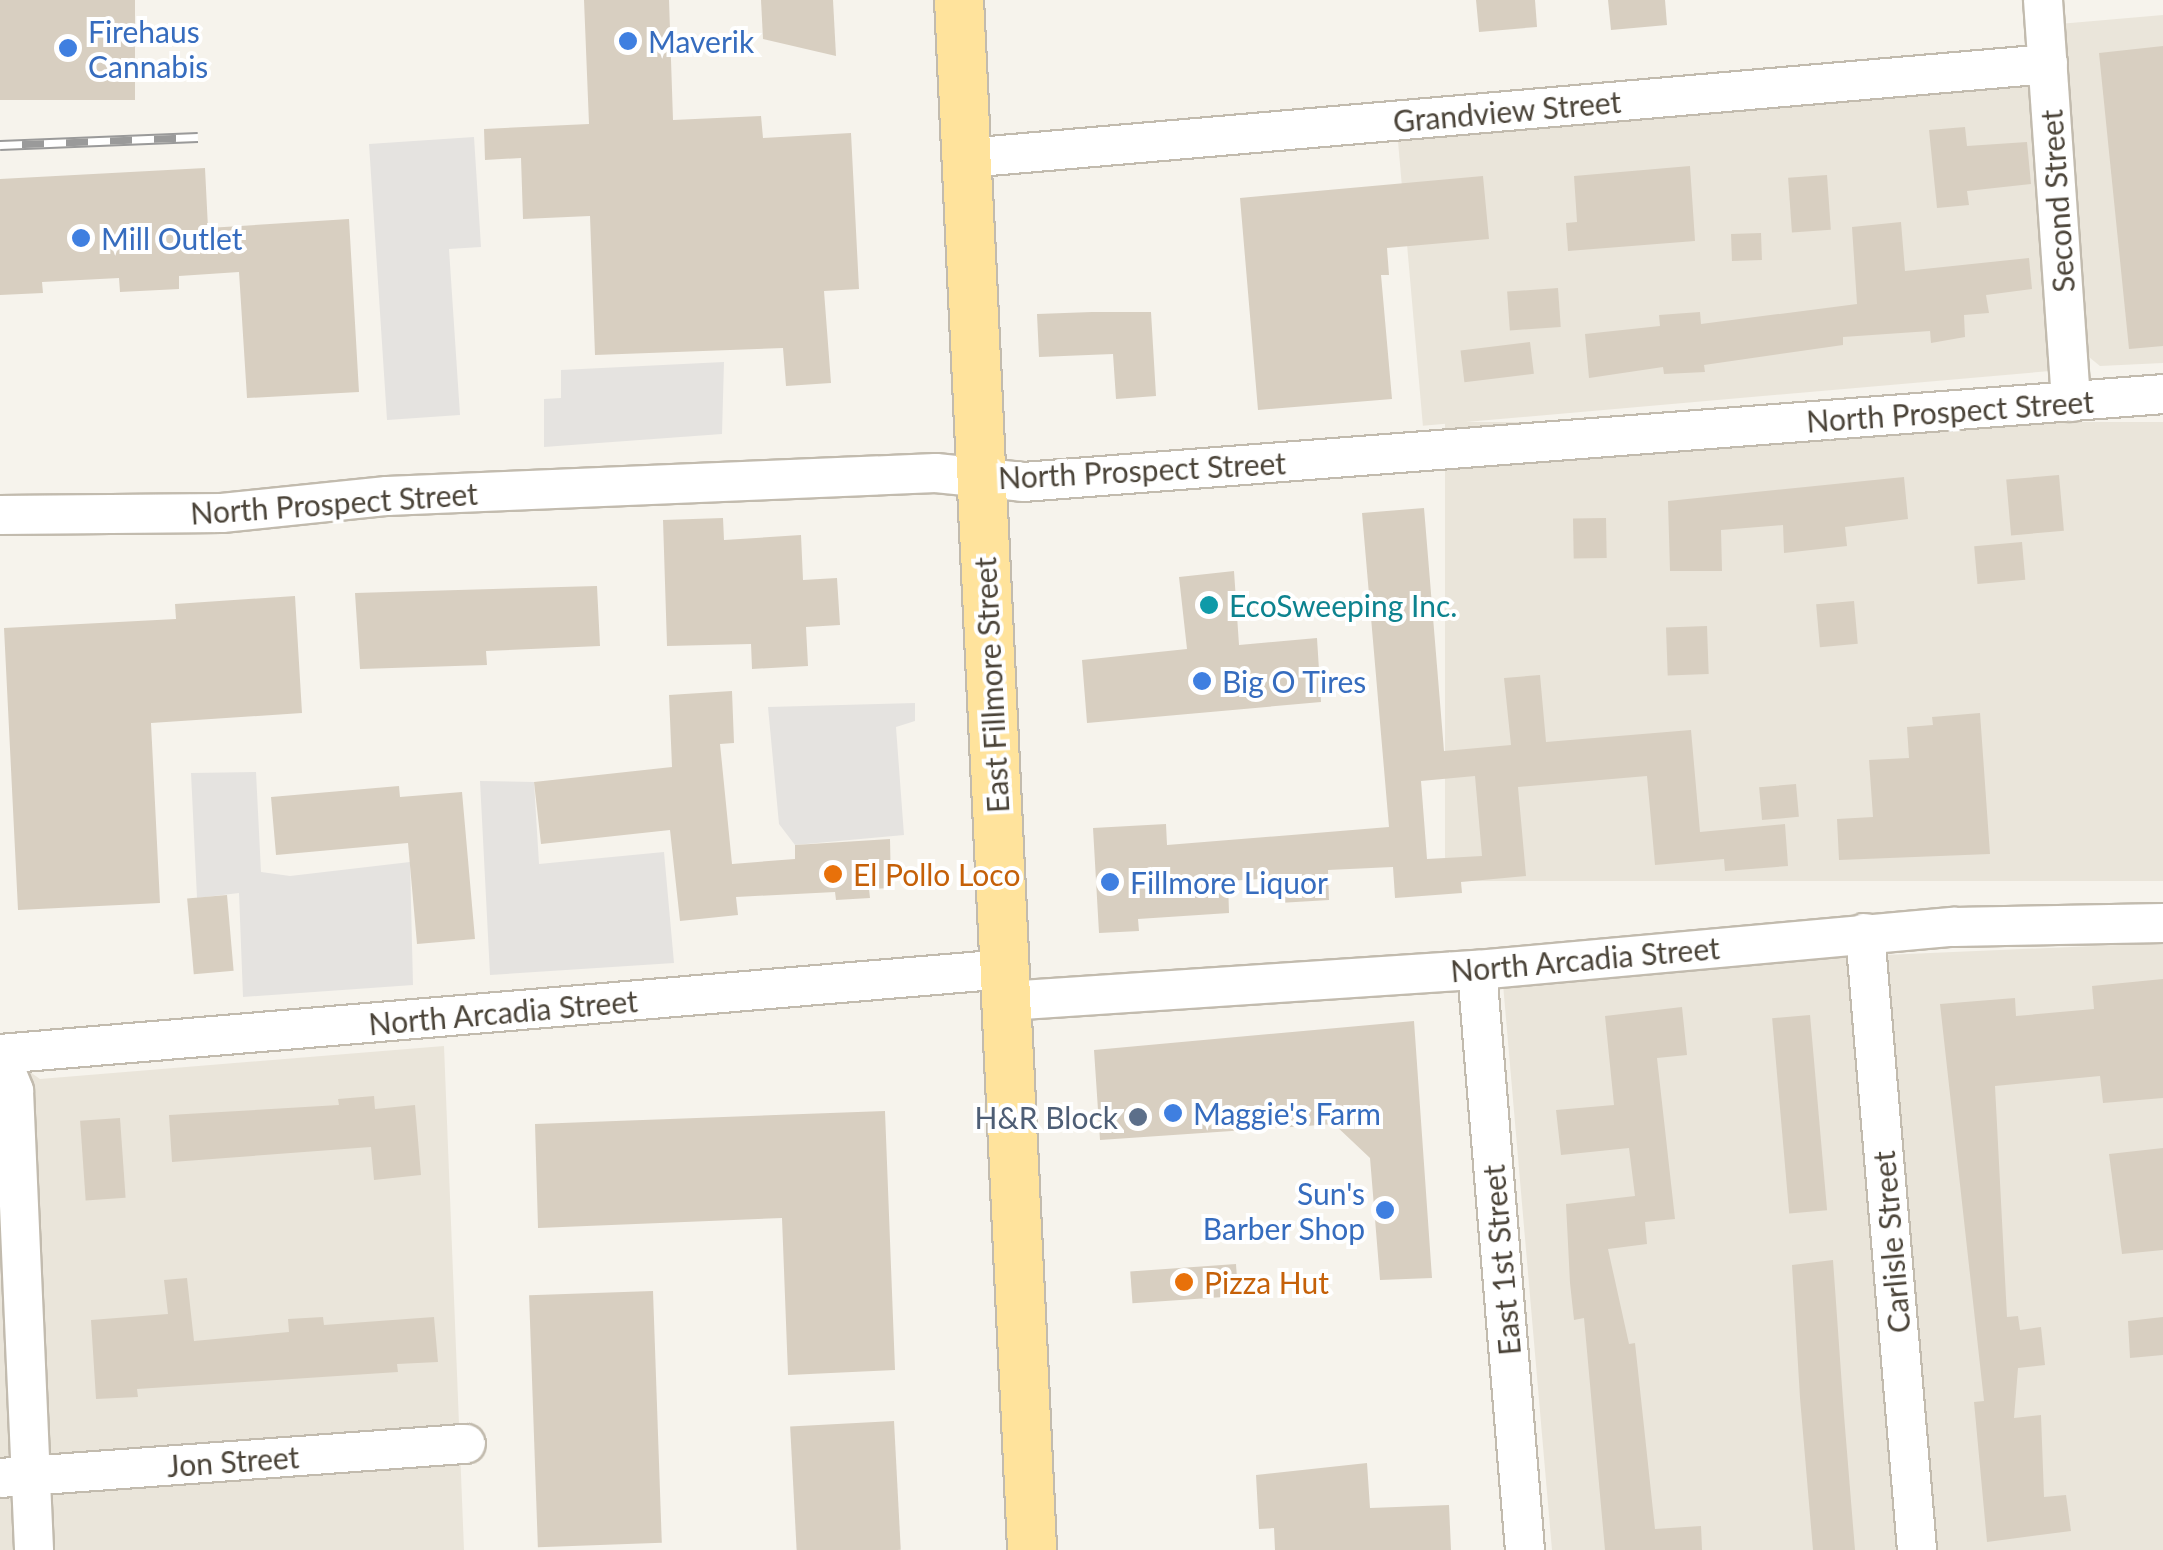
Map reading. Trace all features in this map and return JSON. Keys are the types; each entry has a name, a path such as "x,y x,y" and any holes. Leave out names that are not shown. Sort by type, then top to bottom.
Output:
{"main road":[{"name":"East Fillmore Street","path":"959,0 1032,1550"}],"street":[{"name":"Second Street","path":"2043,0 2071,402"},
{"name":"Grandview Street","path":"966,158 2048,64"},
{"name":"North Prospect Street","path":"0,515 222,513 387,496 936,472 1024,482 2163,394"},
{"name":"North Arcadia Street","path":"0,1055 1006,985 1477,970 1865,933 2163,923"},
{"name":"Carlisle Street","path":"1865,933 1918,1550"},
{"name":"East 1st Street","path":"1477,970 1526,1550"},
{"path":"0,1055 14,1091 15,1477 34,1550"},
{"name":"Jon Street","path":"15,1477 466,1444"}],"shaded area":[{"path":"2163,15 2163,363 2100,366 2084,353 2059,24"},
{"path":"2037,79 2062,370 1423,426 1397,135"},
{"path":"474,137 481,247 449,249 460,415 387,420 369,144"},
{"path":"724,362 722,434 544,447 544,399 561,398 561,370"},
{"path":"1445,422 2163,422 2163,881 1445,881"},
{"path":"915,703 915,721 896,727 904,835 795,845 779,824 768,707"},
{"path":"256,772 261,872 290,876 410,862 413,985 243,997 239,893 197,898 191,773"},
{"path":"480,781 534,782 539,864 664,852 674,963 490,975"},
{"path":"2163,943 2163,1550 1552,1550 1503,984 1838,957"},
{"path":"444,1046 464,1550 0,1550 0,1051 40,1079"}],"building":[{"name":"Firehaus Cannabis","path":"0,0 135,0 135,100 0,100"},
{"path":"584,0 669,0 673,120 761,116 763,138 851,133 859,289 824,291 831,383 786,386 783,348 595,355 590,216 523,219 521,158 485,160 484,129 589,124"},
{"name":"Maverik","path":"761,0 833,0 836,56 763,39"},
{"path":"1476,0 1535,0 1537,27 1479,32"},
{"path":"1608,0 1665,0 1667,25 1611,30"},
{"path":"2163,46 2163,346 2129,349 2099,53"},
{"path":"1965,127 1967,146 2027,142 2031,184 1967,191 1969,205 1937,208 1929,130"},
{"path":"1690,166 1695,241 1568,251 1566,223 1577,222 1574,176"},
{"path":"205,168 208,228 349,219 359,392 247,398 239,272 179,276 179,289 120,292 119,278 42,282 43,293 0,295 0,179"},
{"path":"1827,175 1831,230 1792,233 1788,178"},
{"path":"1483,176 1489,239 1387,248 1389,275 1381,275 1392,399 1258,410 1240,198"},
{"path":"1901,222 1905,271 2029,258 2032,289 1986,295 1989,313 1964,315 1965,337 1931,343 1930,331 1843,337 1843,345 1704,365 1705,372 1664,374 1663,367 1589,378 1585,334 1660,326 1659,315 1700,312 1701,324 1857,304 1852,227"},
{"path":"1761,233 1762,260 1732,261 1731,234"},
{"path":"1558,288 1561,327 1510,330 1507,292"},
{"path":"1151,312 1156,396 1116,399 1113,354 1039,357 1037,314"},
{"path":"1530,342 1534,374 1464,382 1461,351"},
{"path":"2059,475 2064,531 2011,535 2006,480"},
{"path":"1904,477 1908,519 1845,527 1847,546 1784,553 1783,525 1721,530 1722,571 1670,571 1668,501"},
{"path":"1424,508 1444,751 1511,745 1504,678 1540,675 1546,742 1691,730 1700,832 1785,824 1788,866 1725,871 1724,859 1655,865 1647,776 1518,787 1526,876 1461,882 1462,893 1395,898 1393,867 1328,870 1329,900 1279,903 1277,878 1228,881 1229,913 1138,919 1139,931 1099,933 1093,828 1166,824 1167,845 1389,827 1362,513","holes":["1475,776 1482,856 1427,859 1421,781"]},
{"path":"723,518 724,540 801,535 803,580 837,578 840,625 806,627 808,666 752,669 751,644 667,646 663,520"},
{"path":"1606,518 1607,558 1574,559 1573,519"},
{"path":"2022,542 2025,580 1977,584 1974,546"},
{"name":"Big O Tires","path":"1234,571 1239,645 1317,638 1321,702 1087,723 1082,660 1187,649 1179,577"},
{"path":"597,586 600,646 486,651 487,665 360,669 355,593"},
{"path":"295,596 302,713 151,723 160,903 18,910 4,628 176,619 175,604"},
{"path":"1854,601 1858,644 1820,647 1816,604"},
{"path":"1707,626 1709,674 1668,675 1666,627"},
{"path":"732,691 734,743 720,744 732,864 795,859 795,845 890,839 891,888 869,889 870,898 836,900 835,892 736,897 738,915 680,921 670,830 541,844 534,782 672,767 669,695"},
{"path":"1980,713 1990,854 1839,860 1837,819 1873,817 1869,760 1909,758 1907,727 1933,725 1932,717"},
{"path":"1796,784 1799,817 1762,820 1759,787"},
{"path":"399,786 400,797 462,792 475,939 417,944 408,843 276,855 271,797"},
{"path":"227,895 234,971 194,974 187,898"},
{"path":"2163,979 2163,1098 2103,1103 2100,1076 1995,1086 2007,1317 2018,1316 2020,1330 2041,1327 2045,1365 2018,1368 2014,1418 2041,1415 2044,1497 2066,1495 2071,1531 1987,1542 1974,1402 1984,1401 1940,1004 2015,998 2016,1016 2094,1009 2092,986"},
{"path":"1682,1007 1687,1055 1657,1058 1675,1219 1645,1222 1647,1244 1608,1249 1629,1344 1635,1343 1655,1529 1701,1526 1702,1550 1605,1550 1584,1318 1574,1320 1566,1204 1635,1196 1629,1148 1561,1155 1556,1110 1614,1105 1605,1016"},
{"path":"1810,1015 1827,1210 1789,1214 1772,1018"},
{"path":"1414,1021 1432,1278 1380,1280 1370,1158 1334,1124 1100,1140 1094,1050"},
{"path":"374,1096 375,1109 415,1105 421,1175 374,1180 371,1147 172,1162 169,1115 339,1105 338,1099"},
{"path":"885,1111 895,1370 788,1375 782,1218 538,1228 535,1124"},
{"path":"120,1118 126,1198 86,1201 80,1121"},
{"path":"2163,1148 2163,1250 2122,1254 2109,1154"},
{"path":"1833,1260 1855,1550 1813,1550 1800,1398 1792,1265"},
{"name":"Pizza Hut","path":"1236,1264 1238,1296 1132,1303 1130,1271"},
{"path":"187,1278 194,1341 289,1332 288,1319 323,1317 324,1325 434,1317 438,1362 397,1364 398,1372 137,1389 138,1397 96,1399 91,1320 168,1314 164,1280"},
{"path":"653,1291 662,1543 538,1547 529,1295"},
{"path":"2163,1317 2163,1355 2130,1358 2128,1321"},
{"path":"894,1421 901,1550 797,1550 790,1426"},
{"path":"1367,1463 1370,1508 1449,1505 1451,1550 1275,1550 1274,1528 1259,1529 1256,1475"}],"railway":[{"path":"0,145 198,137"}],"place":[{"name":"Maverik","path":"628,41"},
{"name":"Firehaus Cannabis","path":"68,48"},
{"name":"Mill Outlet","path":"81,238"},
{"name":"EcoSweeping Inc.","path":"1209,605"},
{"name":"Big O Tires","path":"1202,681"},
{"name":"El Pollo Loco","path":"833,874"},
{"name":"Fillmore Liquor","path":"1110,882"},
{"name":"Maggie's Farm","path":"1173,1113"},
{"name":"H&R Block","path":"1138,1117"},
{"name":"Sun's Barber Shop","path":"1385,1210"},
{"name":"Pizza Hut","path":"1184,1282"}]}
